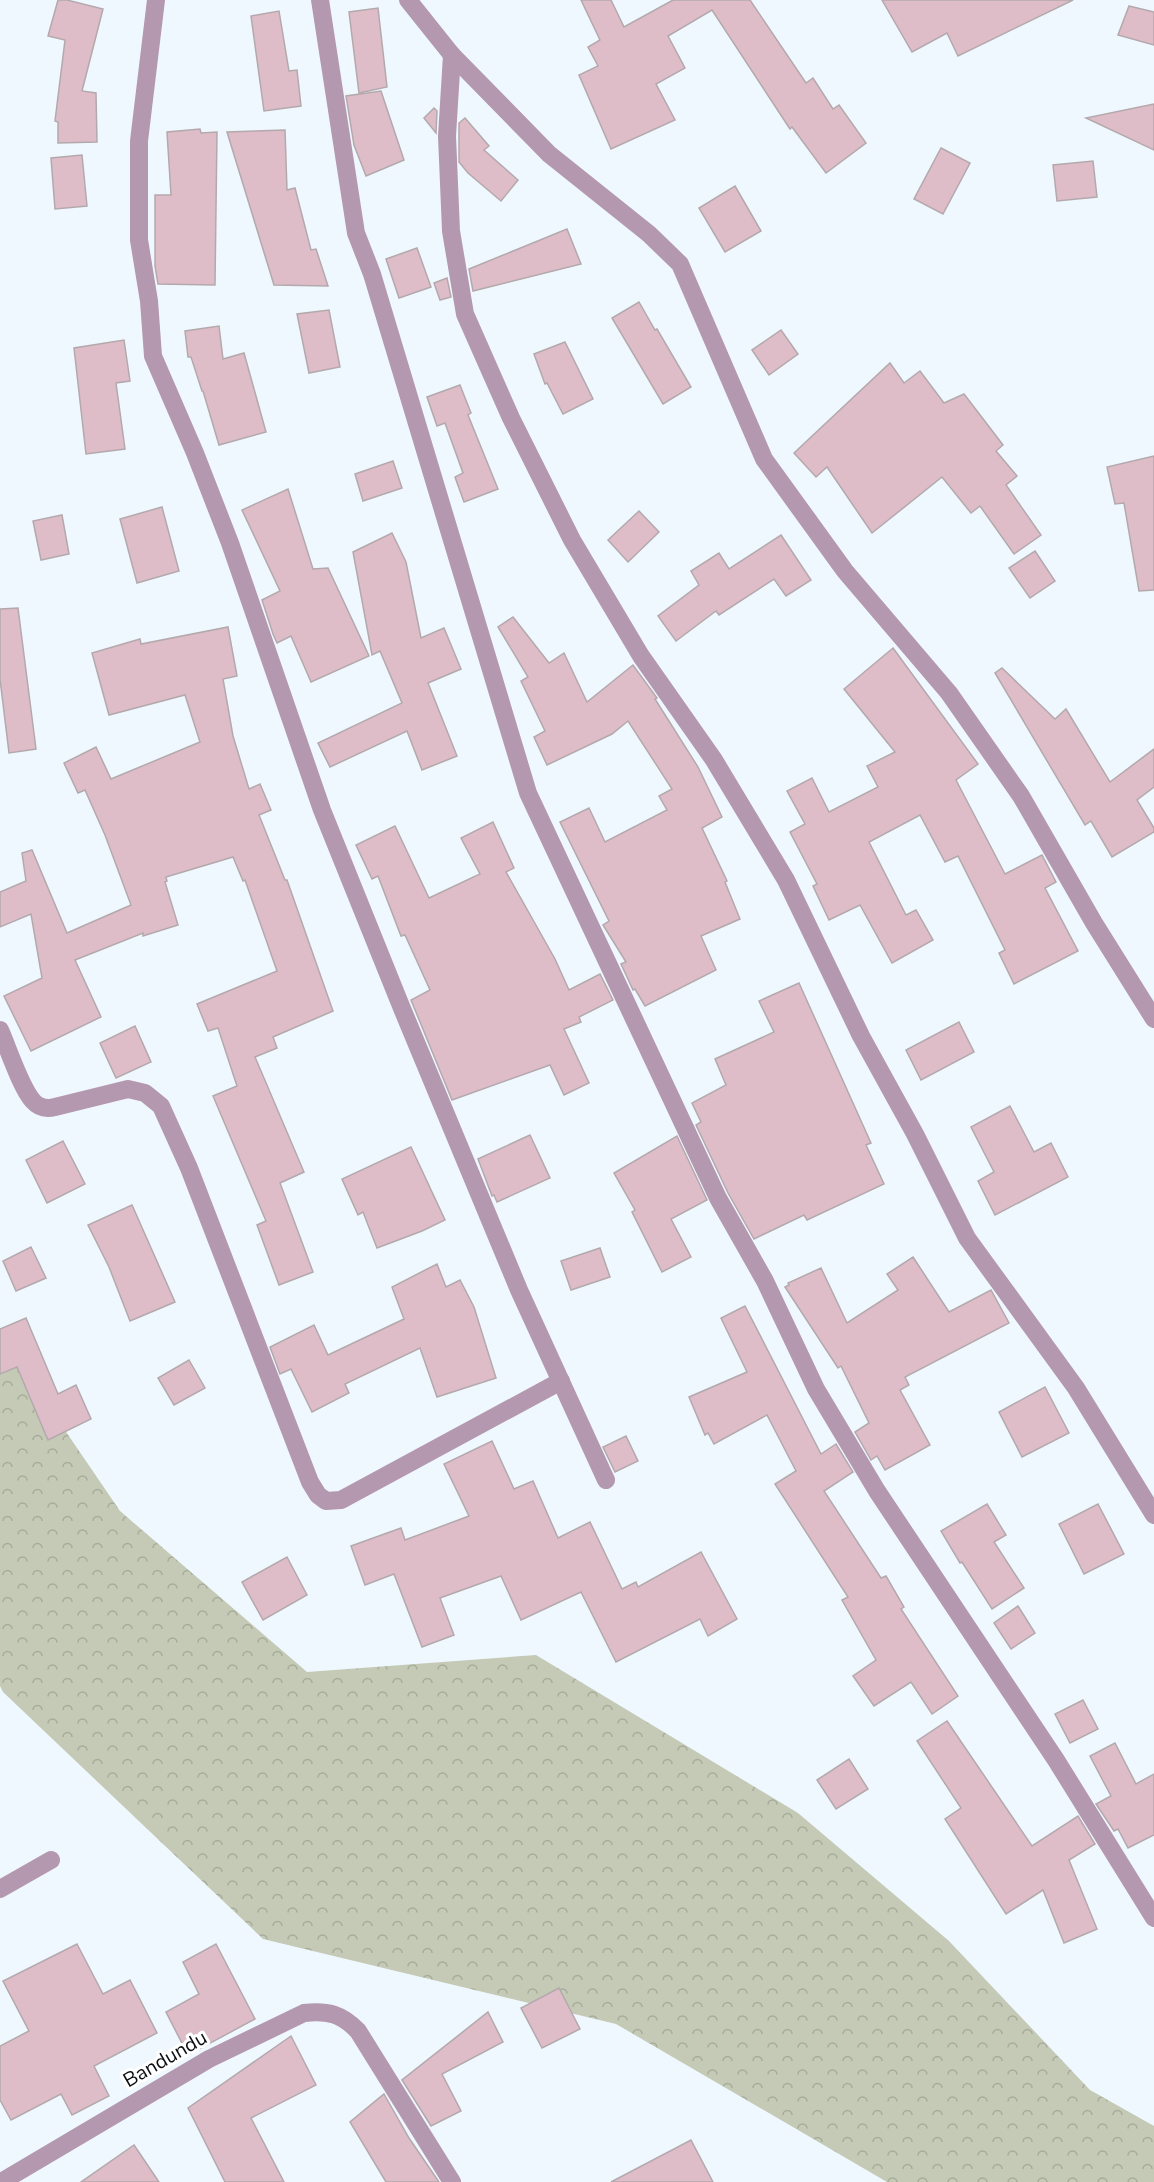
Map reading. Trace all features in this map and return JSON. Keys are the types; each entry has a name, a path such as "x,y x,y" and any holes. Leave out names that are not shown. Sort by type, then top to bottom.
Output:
{"street":[{"path":"156,0 139,141 139,240 149,301 153,356 195,453 230,543 322,810 519,1290 606,1480"},
{"path":"320,0 356,233 379,297 528,793 718,1198 765,1281 816,1389 877,1491 1056,1760 1154,1918"},
{"path":"408,0 452,55 549,154 649,234 680,264 764,459 845,571 949,693 1021,796 1154,1019"},
{"path":"452,55 447,135 451,231 465,314 511,418 572,540 641,656 714,760 786,880 861,1036 915,1134 967,1238 1076,1388 1154,1515"},
{"path":"0,1030 28,1094 39,1106 48,1109 128,1089 145,1092 161,1106 189,1168 310,1482 318,1495 326,1501 341,1500 561,1381"},
{"path":"0,1889 51,1860"},
{"name":"Bandundu","path":"1,2182 208,2059 304,2013 319,2011 348,2020 358,2031 452,2182"}],"green space":[{"path":"0,1335 120,1511 307,1672 536,1655 798,1813 949,1941 1090,2090 1154,2126 1154,2182 887,2182 616,2024 263,1939 3,1692 0,1686"}],"building":[{"path":"58,0 103,9 82,91 96,93 97,142 58,143 58,122 55,121 65,40 48,36"},
{"path":"581,0 611,0 624,27 673,0 750,0 806,83 813,78 833,109 839,105 866,143 826,173 792,127 790,129 712,10 668,36 685,68 656,84 675,120 611,149 579,75 598,66 588,47 600,40"},
{"path":"882,0 1073,0 958,56 947,33 912,52"},
{"path":"1129,6 1154,12 1154,45 1118,35"},
{"path":"378,8 387,87 359,93 349,12"},
{"path":"279,11 289,71 297,70 301,106 264,111 251,16"},
{"path":"381,91 404,160 366,176 354,145 346,96"},
{"path":"1154,104 1154,150 1086,118"},
{"path":"434,108 437,111 436,133 424,118"},
{"path":"465,118 489,146 484,150 518,180 501,201 468,173 459,162 459,123"},
{"path":"200,129 201,133 217,132 215,285 158,284 155,266 155,195 171,195 167,132"},
{"path":"285,130 287,190 295,188 311,250 316,249 328,286 274,285 227,132"},
{"path":"941,148 970,163 943,214 914,199"},
{"path":"82,155 87,206 55,209 51,158"},
{"path":"1093,161 1097,197 1057,201 1053,165"},
{"path":"735,186 761,231 725,252 699,208"},
{"path":"567,229 581,264 473,291 469,269"},
{"path":"417,248 431,287 399,298 386,259"},
{"path":"447,278 451,297 440,300 434,283"},
{"path":"639,302 691,387 663,404 612,318"},
{"path":"329,310 340,367 309,373 297,314"},
{"path":"219,326 223,359 244,353 266,432 219,445 203,391 191,357 188,357 185,331"},
{"path":"781,330 798,354 769,375 752,350"},
{"path":"124,340 130,381 116,383 125,449 86,454 74,348"},
{"path":"565,342 593,399 563,414 547,383 545,384 534,354"},
{"path":"890,363 904,383 920,371 944,403 964,394 1003,445 996,451 1017,476 1006,485 1041,535 1014,554 980,506 971,513 942,477 872,533 827,467 816,477 794,453"},
{"path":"460,385 471,413 468,415 498,489 464,502 455,477 463,473 445,423 437,426 427,397"},
{"path":"1154,456 1154,590 1139,591 1124,503 1115,504 1107,467"},
{"path":"393,461 402,488 363,501 355,474"},
{"path":"288,489 313,569 328,568 369,656 311,682 291,636 277,643 273,634 262,600 280,591 242,510"},
{"path":"162,507 179,571 137,583 120,519"},
{"path":"639,511 659,532 628,562 608,540"},
{"path":"62,515 69,554 41,560 33,521"},
{"path":"392,533 406,562 421,638 444,628 461,669 428,683 457,756 422,770 407,731 330,767 318,743 402,703 380,651 372,655 353,552"},
{"path":"781,535 811,580 786,596 774,579 719,615 716,611 676,641 658,616 699,585 691,571 719,553 729,569"},
{"path":"1035,551 1055,581 1030,598 1009,568"},
{"path":"18,608 36,749 9,753 0,679 0,609"},
{"path":"513,617 549,663 564,653 587,702 633,665 657,698 655,699 698,767 722,817 702,828 727,881 725,882 740,919 701,936 716,970 645,1006 635,989 633,990 621,964 626,962 603,925 609,921 560,822 589,808 605,842 667,810 659,796 672,789 628,721 612,734 547,765 534,737 545,731 521,681 528,677 498,627"},
{"path":"228,627 237,676 223,679 233,736 249,789 260,784 271,810 259,815 285,880 287,880 333,1011 273,1037 277,1048 255,1057 304,1172 280,1183 313,1272 279,1285 257,1225 266,1221 213,1096 237,1086 218,1028 208,1031 197,1004 277,971 245,880 243,881 233,857 166,877 165,882 178,925 143,936 143,933 75,960 101,1017 31,1051 4,996 42,978 31,914 0,927 0,892 26,881 22,853 32,850 67,933 131,905 105,835 85,790 78,793 64,763 96,747 111,779 200,742 185,695 109,715 92,653 140,639 141,644"},
{"path":"893,648 978,764 956,780 1005,874 1042,855 1056,882 1045,888 1078,951 1014,984 999,953 1005,950 958,856 945,862 920,815 869,842 906,915 916,910 933,940 892,963 860,905 829,920 813,886 817,884 790,832 805,824 787,791 812,778 829,812 878,787 867,766 895,752 844,689"},
{"path":"1002,668 1055,719 1066,709 1110,782 1154,749 1154,787 1137,800 1154,828 1154,832 1112,857 1091,821 1085,825 995,673"},
{"path":"493,822 514,868 506,872 555,959 569,990 600,974 613,1000 579,1017 581,1022 564,1029 589,1083 564,1095 550,1065 452,1100 411,1000 430,990 405,935 401,936 378,876 372,879 356,845 395,826 429,898 480,874 461,838"},
{"path":"799,983 871,1143 866,1145 884,1184 807,1220 804,1215 754,1239 728,1193 696,1125 701,1122 692,1103 726,1085 715,1059 774,1032 759,1001"},
{"path":"959,1022 974,1052 921,1080 906,1050"},
{"path":"135,1026 151,1062 116,1078 100,1043"},
{"path":"1010,1106 1034,1152 1051,1143 1068,1177 995,1215 978,1181 994,1172 971,1127"},
{"path":"530,1135 550,1178 497,1202 494,1195 492,1196 478,1159"},
{"path":"677,1136 707,1200 671,1219 691,1257 662,1272 632,1212 635,1210 614,1173"},
{"path":"63,1141 85,1184 47,1203 26,1160"},
{"path":"411,1147 445,1220 377,1248 363,1212 358,1215 342,1179"},
{"path":"132,1205 175,1302 130,1321 109,1267 88,1225"},
{"path":"31,1247 46,1278 16,1291 3,1261"},
{"path":"600,1248 610,1277 571,1290 561,1261"},
{"path":"913,1257 949,1312 991,1290 1009,1323 905,1377 909,1385 900,1390 930,1445 885,1470 877,1456 871,1460 855,1432 869,1423 841,1366 838,1368 785,1287 789,1285 788,1283 821,1268 847,1323 898,1290 887,1274"},
{"path":"437,1264 446,1287 460,1280 474,1307 496,1378 437,1397 420,1348 345,1384 349,1393 312,1412 291,1369 280,1374 270,1347 314,1325 328,1355 404,1319 392,1287"},
{"path":"745,1306 821,1454 836,1444 853,1472 824,1491 881,1578 886,1576 904,1607 901,1609 958,1696 932,1714 911,1682 874,1706 853,1676 876,1660 842,1600 848,1597 775,1484 796,1471 767,1415 714,1444 708,1433 705,1435 689,1397 747,1372 721,1318"},
{"path":"26,1318 58,1394 76,1385 91,1419 48,1440 17,1367 0,1374 0,1329"},
{"path":"189,1360 205,1388 174,1405 158,1378"},
{"path":"1045,1387 1069,1433 1022,1457 999,1412"},
{"path":"626,1436 638,1461 615,1472 603,1447"},
{"path":"492,1441 514,1489 533,1481 558,1538 590,1522 622,1589 636,1582 638,1587 701,1552 737,1619 708,1636 700,1619 616,1662 581,1592 521,1620 501,1576 440,1598 454,1635 422,1647 394,1574 365,1585 351,1546 401,1528 405,1540 469,1516 444,1464"},
{"path":"987,1504 1006,1535 994,1542 1024,1588 992,1609 941,1531"},
{"path":"1098,1504 1124,1554 1084,1574 1059,1524"},
{"path":"287,1557 307,1595 263,1620 242,1582"},
{"path":"1018,1606 1035,1633 1011,1649 994,1623"},
{"path":"1083,1700 1098,1729 1070,1743 1055,1714"},
{"path":"947,1721 1032,1846 1078,1816 1095,1844 1069,1860 1097,1929 1064,1943 1043,1890 1006,1914 945,1819 961,1808 917,1741"},
{"path":"1115,1743 1136,1784 1154,1774 1154,1835 1128,1848 1118,1829 1114,1831 1096,1804 1111,1796 1090,1756"},
{"path":"849,1759 868,1789 836,1809 817,1780"},
{"path":"77,1944 103,1994 130,1980 157,2033 94,2066 109,2096 72,2115 61,2094 11,2120 0,2100 0,2046 29,2031 3,1981"},
{"path":"216,1944 255,2019 188,2055 166,2012 199,1994 183,1962"},
{"path":"559,1988 580,2029 542,2048 521,2008"},
{"path":"488,2012 503,2042 442,2074 461,2111 431,2126 402,2080"},
{"path":"291,2036 316,2085 251,2118 284,2182 225,2182 188,2108"},
{"path":"384,2094 409,2138 439,2182 386,2182 350,2122"},
{"path":"691,2140 713,2182 611,2182"},
{"path":"134,2145 159,2182 81,2182"}]}
